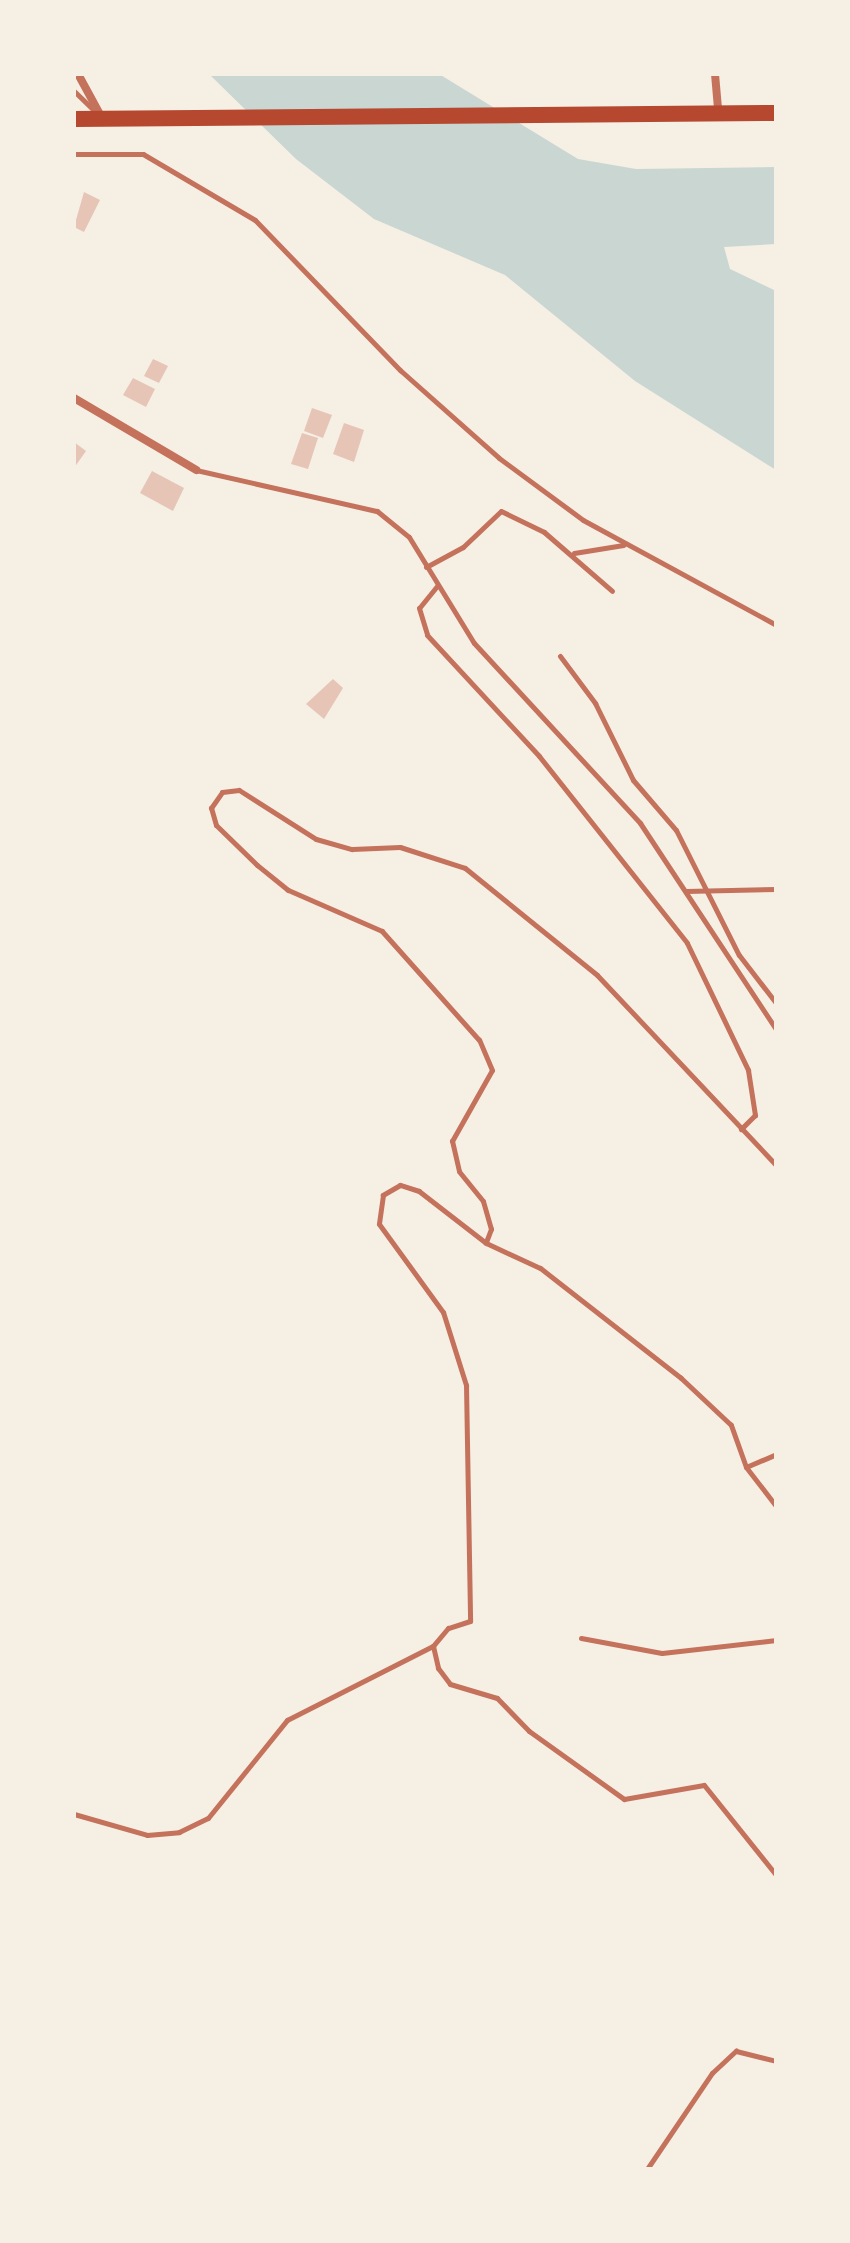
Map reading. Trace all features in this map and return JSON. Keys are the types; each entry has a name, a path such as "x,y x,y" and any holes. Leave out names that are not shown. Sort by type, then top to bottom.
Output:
{"highway":[{"path":"74,119 699,110 776,113"}],"street":[{"path":"78,74 102,118"},
{"path":"715,74 718,111"},
{"path":"74,398 196,470"}],"lane":[{"path":"74,91 102,118"},
{"path":"74,154 143,154 255,220 400,370 488,448 623,544 776,625"},
{"path":"196,470 377,511 409,537 474,643 640,823 776,1029"},
{"path":"426,567 463,547 501,511 572,553 612,591"},
{"path":"572,553 623,544"},
{"path":"437,586 419,608 427,635 628,862 709,981 748,1070 755,1115 741,1129"},
{"path":"560,656 595,703 633,780 676,830 739,955 776,1003"},
{"path":"486,1243 491,1229 483,1201 459,1171 452,1141 492,1070 479,1040 382,931 288,890 257,865 216,825 211,808 222,792 239,790 316,839 352,849 400,847 465,868 597,975 776,1165"},
{"path":"685,891 709,894 776,889"},
{"path":"74,1814 147,1835 179,1832 208,1818 287,1720 433,1646 448,1628 470,1621 466,1385 443,1312 376,1209 400,1185 419,1191 486,1243 540,1268 681,1378 731,1425 746,1467 776,1506"},
{"path":"746,1467 776,1454"},
{"path":"581,1638 662,1653 776,1640"},
{"path":"433,1646 450,1684 497,1698 529,1731 624,1799 704,1785 776,1875"},
{"path":"647,2169 712,2073 736,2051 776,2061"}],"shaded area":[{"path":"209,74 439,74 578,159 636,169 776,167 776,244 724,247 730,269 776,291 776,470 635,381 505,275 374,219 296,159"}],"building":[{"path":"84,192 100,200 84,232 74,227"},
{"path":"153,359 168,366 159,383 144,376"},
{"path":"133,378 155,389 146,407 123,395"},
{"path":"312,408 332,415 323,438 304,431"},
{"path":"344,423 364,430 354,462 333,454"},
{"path":"302,433 318,438 308,469 291,464"},
{"path":"74,442 86,451 74,468"},
{"path":"152,471 184,488 173,511 140,493"},
{"path":"333,679 343,688 324,719 306,704"}]}
